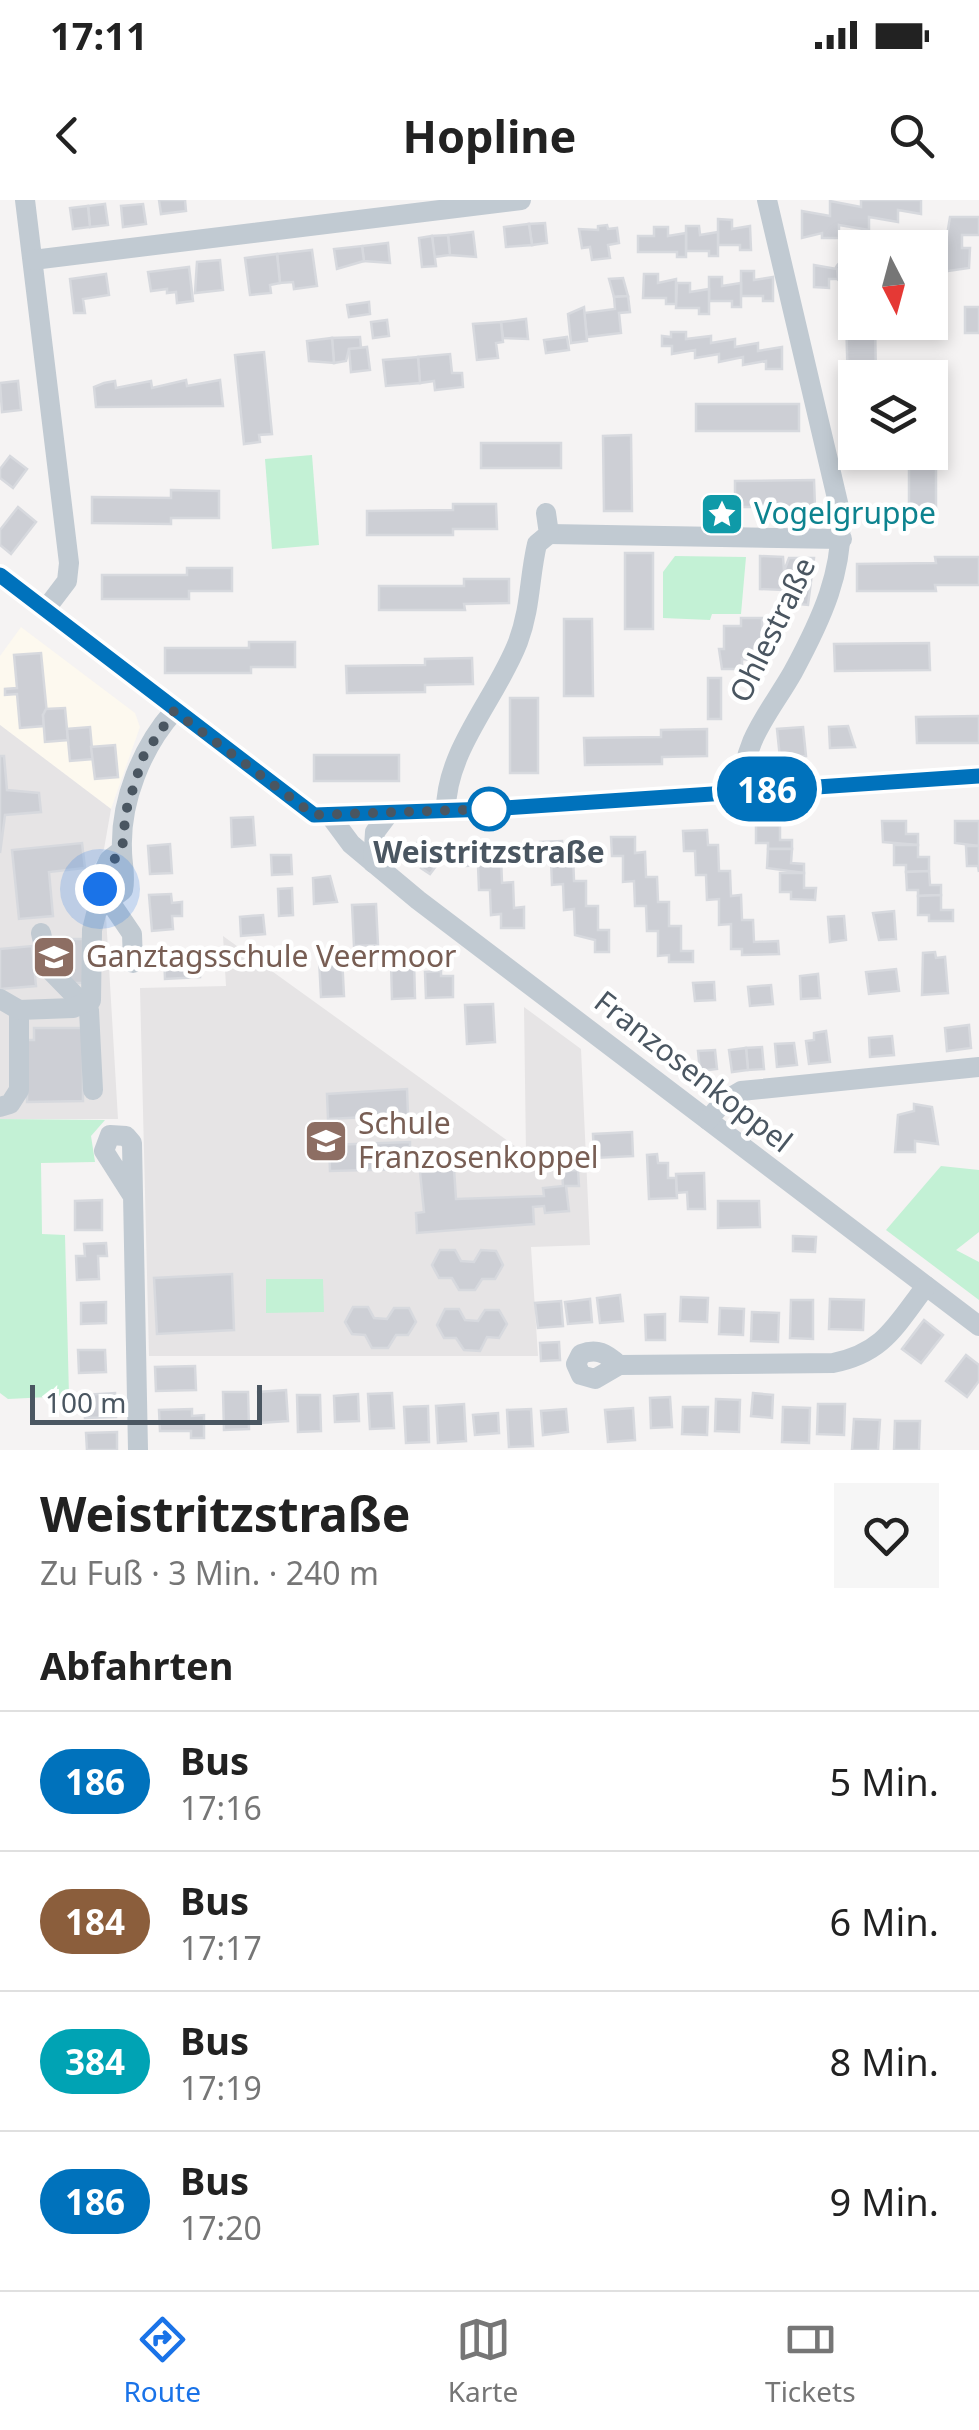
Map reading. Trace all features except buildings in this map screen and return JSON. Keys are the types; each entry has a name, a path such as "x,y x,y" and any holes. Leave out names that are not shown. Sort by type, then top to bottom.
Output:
{"street":[{"path":"25,200 69,563 67,581 45,610"},
{"path":"32,260 521,200"},
{"name":"Ohlestraße","path":"744,790 746,752 816,624 836,576 842,538 840,511 768,200"},
{"path":"446,810 450,774 506,672 532,598 537,544 548,524 842,538"},
{"name":"Franzosenkoppel","path":"0,575 306,811 331,816 372,863 979,1326"},
{"path":"85,1005 94,992 92,930 98,910 109,897 123,890 126,811 143,757 174,711"},
{"path":"331,816 979,776"},
{"path":"372,863 375,832 390,812"},
{"path":"109,897 132,934 132,964"},
{"path":"41,933 44,961 85,1005 92,1018 93,1090"},
{"path":"0,999 19,1010 85,1005"},
{"path":"0,1107 10,1104 19,1090 19,1010"},
{"path":"708,1120 724,1101 741,1091 979,1067"},
{"path":"132,1196 138,1450"},
{"path":"618,1365 833,1363 861,1358 880,1345 926,1286"}],"shaded area":[{"path":"21,627 135,713 140,727 111,809 0,725 0,656"},
{"name":"Ganztagsschule Veermoor","path":"0,725 111,809 104,849 84,883 91,903 106,916 118,1119 0,1119"},
{"name":"Schule Franzosenkoppel","path":"223,936 526,1154 524,1007 581,1049 590,1245 531,1247 538,1356 149,1356 140,988 226,986"}],"green space":[{"path":"312,455 319,545 272,549 265,459"},
{"path":"675,556 746,557 741,614 712,614 710,620 663,618 663,572"},
{"path":"0,1119 105,1120 91,1136 95,1162 41,1163 42,1234 65,1235 69,1396 8,1399 0,1393"},
{"path":"941,1166 979,1170 979,1232 956,1250 979,1262 979,1300 886,1230"},
{"path":"266,1279 323,1279 324,1312 266,1313"}],"bus line":[{"name":"186","path":"0,575 314,815 490,809 979,776"}],"place":[{"name":"Vogelgruppe","path":"722,514"},
{"name":"Weistritzstraße","path":"489,809"},
{"name":"Ganztagsschule Veermoor","path":"54,957"},
{"name":"Schule Franzosenkoppel","path":"326,1141"}],"route":[{"path":"100,889 99,878 109,860 122,850 126,811 143,757 157,730 174,711 314,815 489,809"}]}
